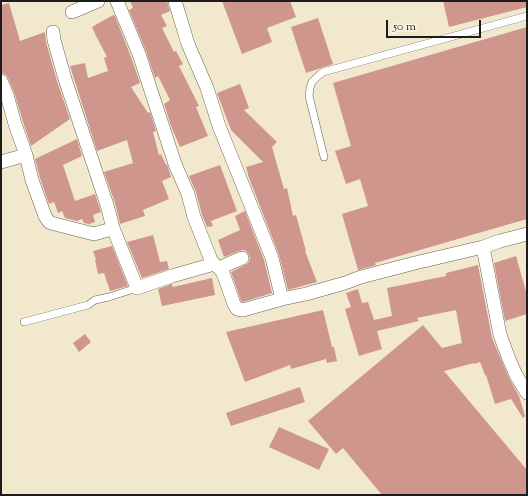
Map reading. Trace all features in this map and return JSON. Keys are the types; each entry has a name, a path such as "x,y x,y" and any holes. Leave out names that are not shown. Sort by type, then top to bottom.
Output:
{"street":[{"path":"72,12 98,1"},
{"path":"117,1 139,54 175,164 188,194 194,217 211,260 225,276 237,309 243,310 327,288 361,277 483,247 527,234"},
{"path":"175,1 188,44 207,88 219,126 272,258 282,299"},
{"path":"53,32 65,80 107,205 113,228 137,288 172,276 216,266 242,258"},
{"path":"1,81 4,96 26,155 32,180 45,216 50,223 94,234 113,228"},
{"path":"1,162 26,155"},
{"path":"483,247 500,335 516,375 527,394"}],"lane":[{"path":"324,157 309,96 312,82 323,72 527,16"},
{"path":"24,322 88,305 95,300 137,288"}],"building":[{"path":"130,1 167,1 170,11 161,15 167,26 162,28 174,52 176,51 183,64 179,66 199,106 196,107 208,136 180,147 164,104 170,100 158,76 155,78 146,51 129,10 133,8"},
{"path":"222,1 290,1 296,17 267,28 272,42 242,54"},
{"path":"443,1 527,1 527,7 449,27"},
{"path":"9,3 20,41 45,32 46,42 57,81 70,119 31,146 14,92 8,78 2,73 1,68 1,5"},
{"path":"113,15 115,16 140,83 131,87 148,113 150,112 156,131 153,132 159,155 161,154 166,165 167,164 171,177 162,181 169,199 143,210 145,216 120,224 115,203 104,172 133,163 127,140 97,151 70,66 85,63 88,78 108,71 104,58 107,57 92,27"},
{"path":"318,18 333,64 306,73 291,27"},
{"path":"527,27 527,219 375,263 376,265 358,270 342,214 368,206 360,179 346,184 335,151 351,146 333,83"},
{"path":"240,84 249,108 244,110 277,142 272,147 284,189 287,188 293,216 296,215 305,251 317,282 288,290 279,255 246,167 263,162 231,130 217,93"},
{"path":"77,139 82,156 63,165 75,201 95,194 101,212 93,215 95,222 89,224 84,223 82,219 77,221 65,218 62,211 58,213 54,202 49,204 35,159"},
{"path":"220,165 237,211 211,221 213,226 207,227 196,192 189,176"},
{"path":"245,211 264,260 272,293 243,302 241,301 231,272 248,263 250,259 249,255 243,250 224,257 218,240 240,230 235,216"},
{"path":"153,235 160,262 167,261 169,269 142,278 127,242"},
{"path":"112,246 128,286 110,291 104,273 98,274 93,251"},
{"path":"516,256 527,295 527,314 505,321 494,263"},
{"path":"478,265 492,338 509,378 519,396 525,416 523,418 511,399 495,404 486,375 480,362 444,371 527,470 527,495 382,495 343,448 336,454 308,421 423,325 442,348 462,343 456,310 417,318 419,321 377,331 382,349 359,356 345,309 351,307 346,293 358,289 362,303 368,302 374,320 392,316 387,288 446,276 446,273"},
{"path":"212,278 215,295 162,306 158,289 172,284 173,287"},
{"path":"323,310 337,361 327,363 326,359 291,369 290,365 245,382 226,332"},
{"path":"85,334 91,342 79,352 73,343"},
{"path":"300,387 305,402 231,426 226,413"},
{"path":"279,427 329,449 319,470 269,447"}]}
